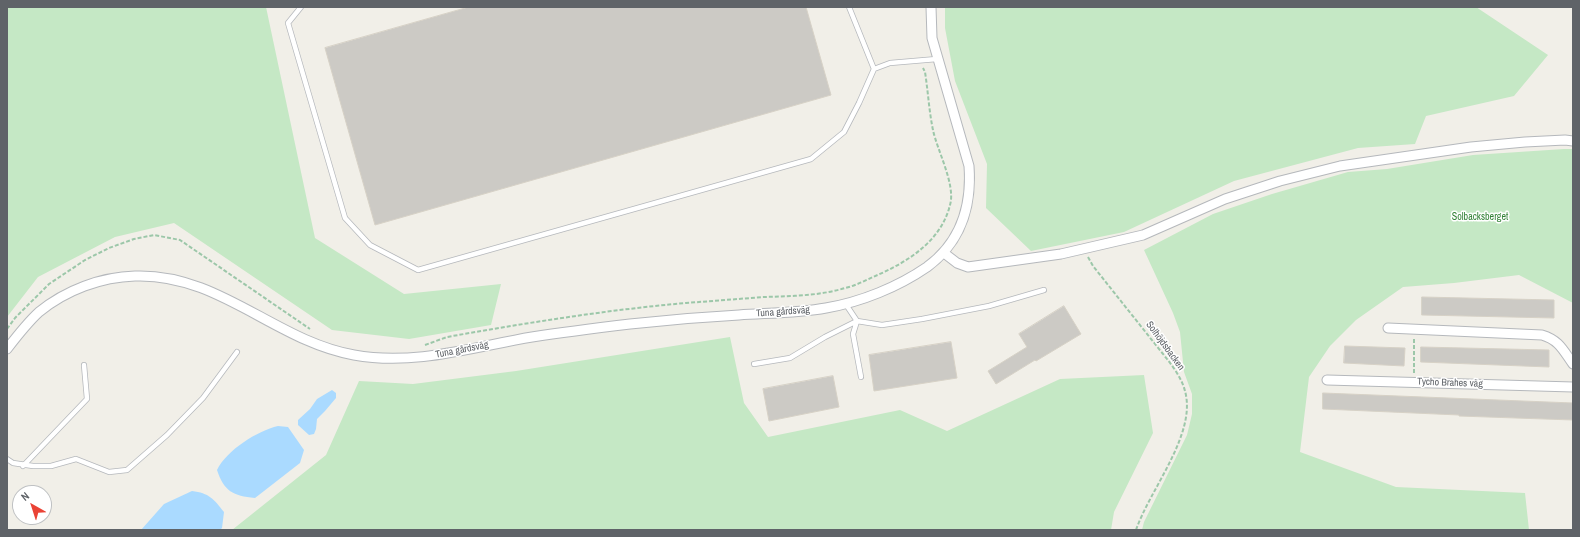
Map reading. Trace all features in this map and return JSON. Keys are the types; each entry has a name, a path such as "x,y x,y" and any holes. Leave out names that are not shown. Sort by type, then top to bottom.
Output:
{"street":[{"name":"Tuna gårdsväg","path":"7,349 39,313 55,301 76,289 99,281 135,276 162,278 189,283 210,290 317,345 352,355 392,359 423,358 533,337 628,324 683,318 802,312 845,304 893,286 927,267 944,253 955,237 965,217 971,184 969,166 937,59 932,38 931,7"},
{"path":"944,253 957,263 968,267 1061,254 1142,235 1225,199 1340,166 1471,147 1525,142 1573,141"},
{"path":"1388,328 1542,335 1553,338 1573,364"},
{"name":"Tycho Brahes väg","path":"1327,380 1573,387"}],"lane":[{"path":"301,7 288,23 345,218 370,245 418,270 811,159 844,132 874,69 849,7"},
{"path":"874,69 890,64 937,59"},
{"path":"754,364 790,358 825,337 857,321 882,325 922,319 989,306 1044,290"},
{"path":"845,304 857,321"},
{"path":"857,321 853,334 861,377"},
{"path":"7,459 13,463 23,466 51,466 76,460 109,472 127,470 167,435 203,398 238,352"},
{"path":"23,466 87,399 84,365"}],"path":[{"path":"420,347 447,337 600,312 685,303 811,295 845,288 910,259 934,236 944,222 951,204 946,171 933,130 925,72 920,60"},
{"path":"7,329 15,318 49,284 85,260 109,248 134,239 154,235 180,240 314,332"},
{"name":"Solhöjdsbacken","path":"1086,248 1086,255 1093,266 1167,358 1177,373 1185,390 1187,406 1184,429 1176,448 1140,518 1136,530"},
{"path":"1413,382 1414,330"}],"green space":[{"path":"7,7 266,7 315,238 404,294 501,284 491,325 409,339 332,330 174,223 115,237 38,277 7,317"},
{"path":"945,7 1476,7 1548,55 1514,96 1426,116 1415,144 1358,148 1234,181 1124,232 1031,251 986,208 987,164 955,81 945,28"},
{"name":"Solbacksberget","path":"1573,149 1573,303 1519,275 1454,283 1403,287 1356,320 1330,346 1309,377 1300,452 1396,487 1525,493 1529,530 1142,530 1144,522 1187,435 1192,414 1192,394 1184,372 1180,332 1173,313 1144,250 1213,214 1272,194 1348,172 1387,169 1473,155"},
{"path":"730,337 744,403 768,437 900,410 947,431 1060,379 1144,375 1153,433 1114,512 1111,530 232,530 326,455 359,381 413,384 516,371"}],"water":[{"path":"332,390 336,393 336,398 317,419 314,434 309,435 298,425 298,420 310,409 317,399"},
{"path":"278,426 288,427 304,450 300,463 255,498 235,494 226,488 217,470 228,455 243,442 261,432"},
{"path":"192,491 203,493 211,497 224,512 222,528 220,530 141,530 164,504"}],"building":[{"path":"469,7 806,7 831,95 375,225 325,48"},
{"path":"1422,297 1554,300 1554,318 1422,315"},
{"path":"1064,306 1081,334 996,384 988,371 1027,347 1019,334"},
{"path":"951,342 957,378 874,391 869,355"},
{"path":"1345,346 1405,348 1404,366 1344,363"},
{"path":"1421,347 1549,350 1549,367 1421,362"},
{"path":"833,376 839,407 769,421 763,389"},
{"path":"1323,393 1573,403 1573,420 1323,409"}]}
